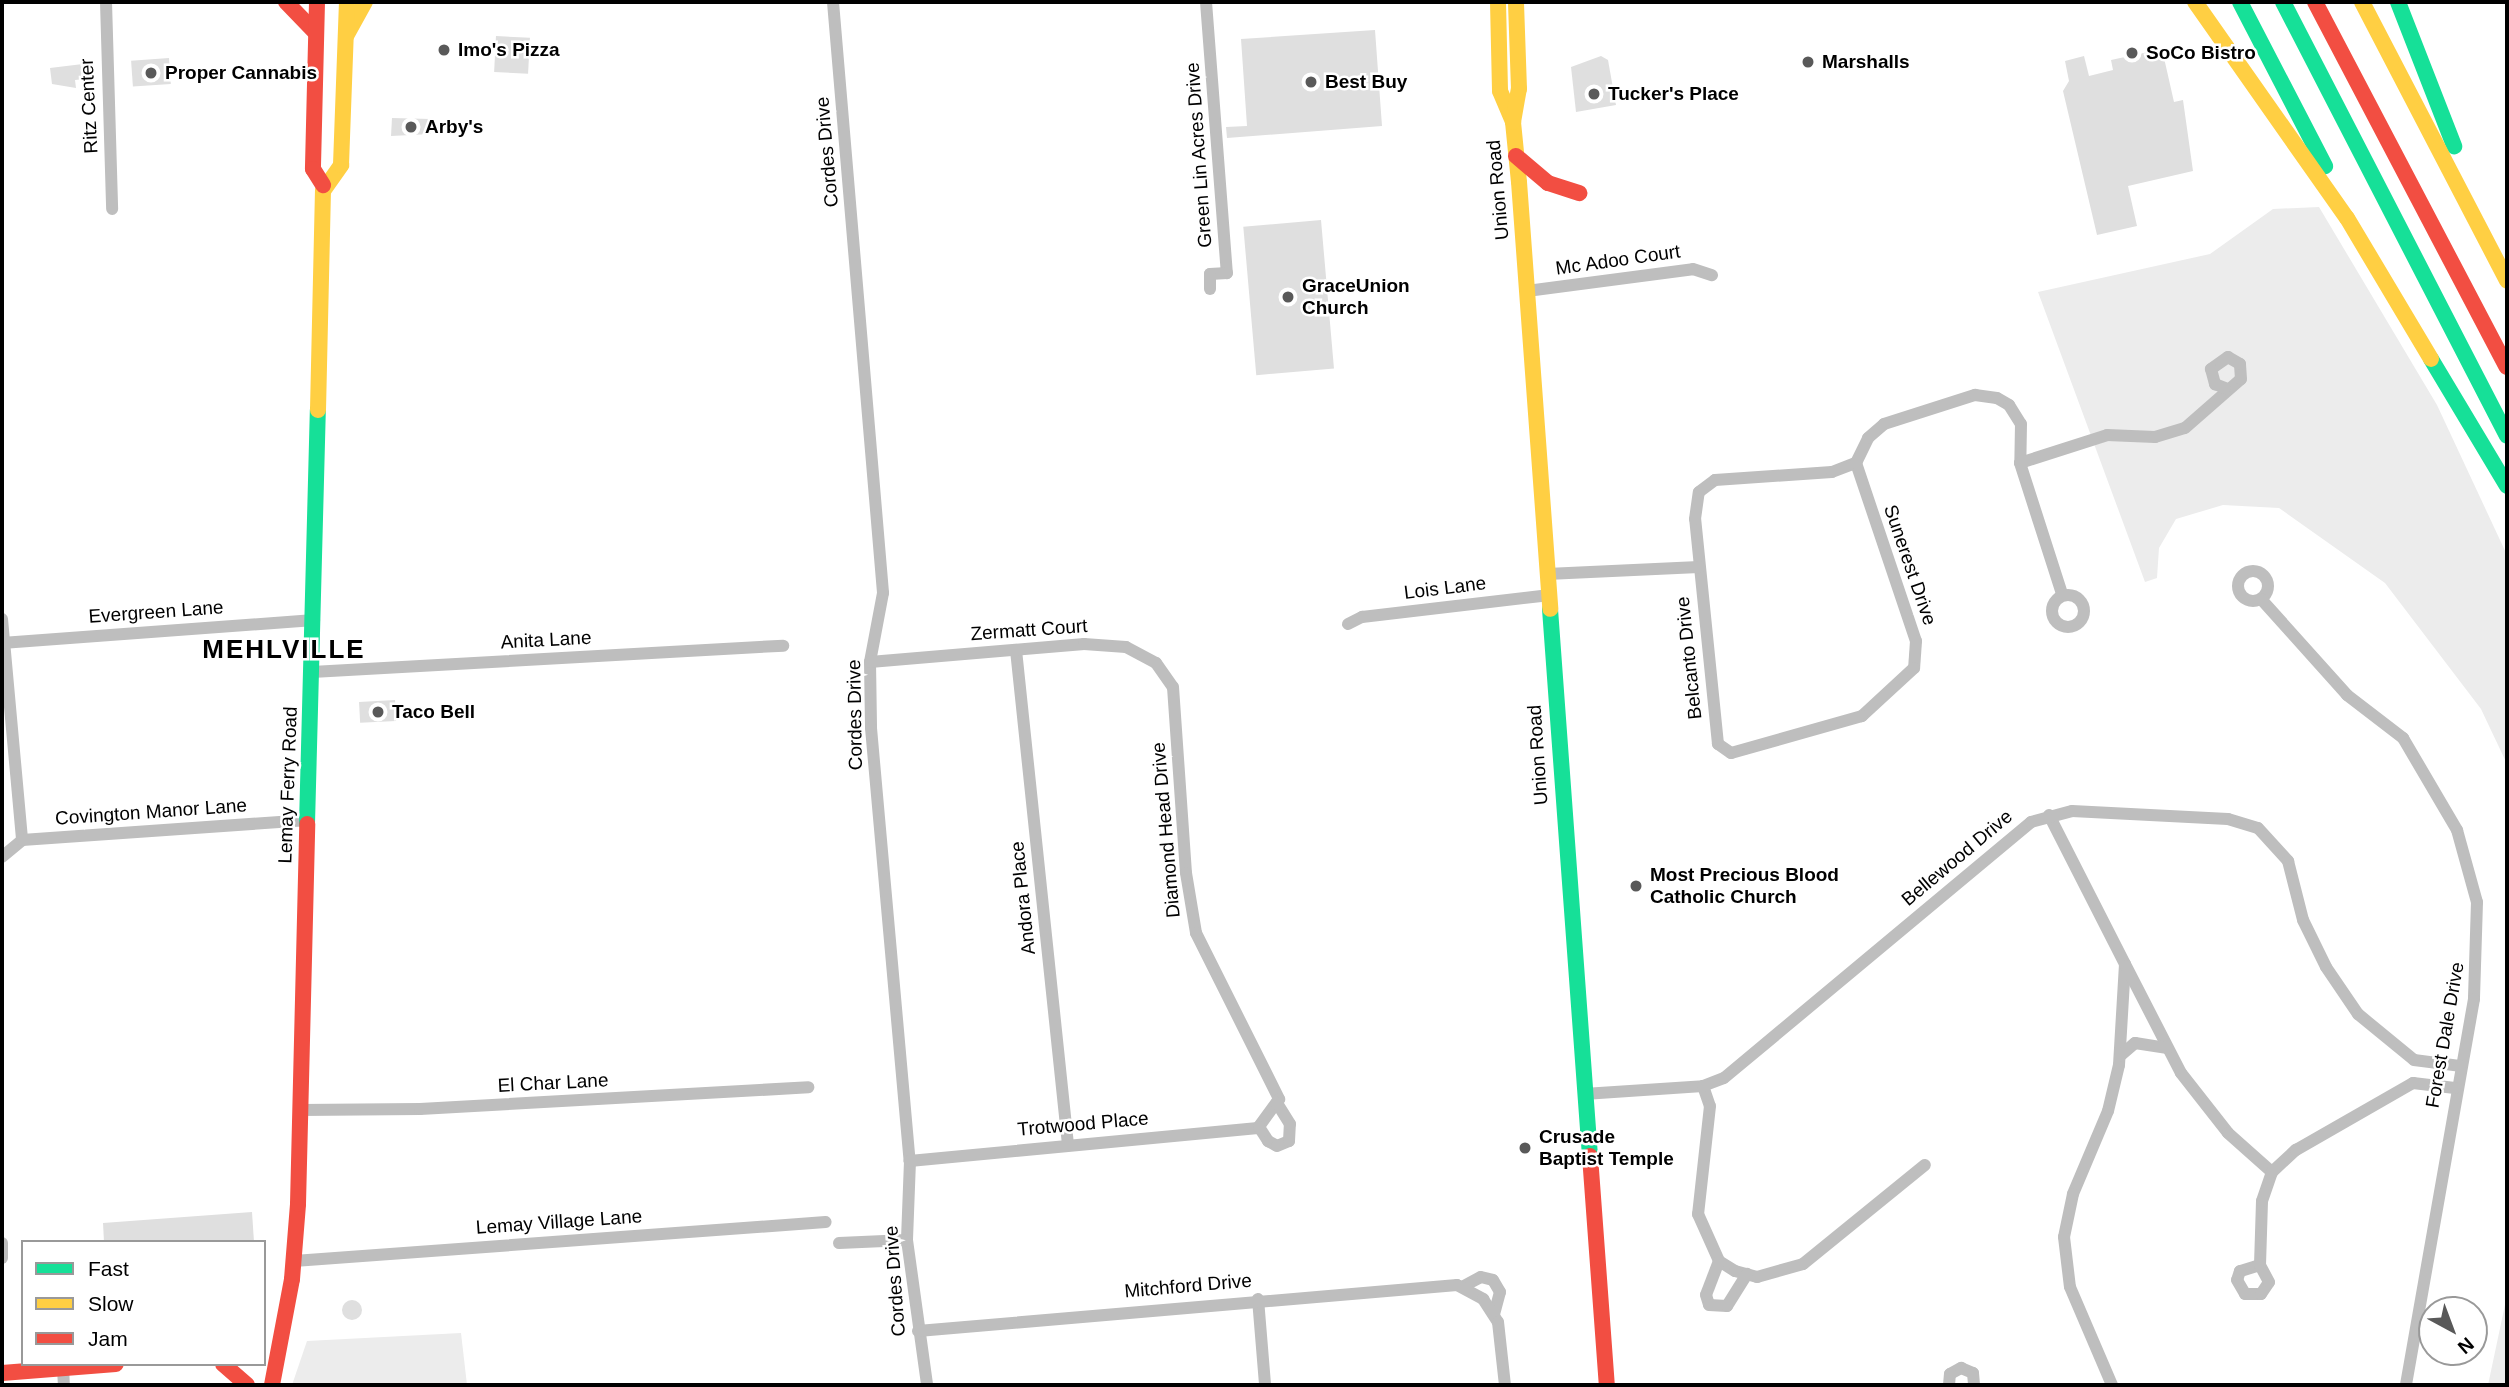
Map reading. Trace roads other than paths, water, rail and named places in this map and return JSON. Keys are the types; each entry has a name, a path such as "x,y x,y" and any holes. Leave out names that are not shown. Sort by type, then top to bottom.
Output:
{"main road":[{"path":"286,2 316,33"},
{"name":"Lemay Ferry Road","path":"272,1385 271,1353 294,1261 300,1110 323,185 313,169 317,2"},
{"path":"323,185 341,165 346,2"},
{"path":"346,36 365,2"},
{"name":"Union Road","path":"1498,2 1500,91 1513,122"},
{"name":"Union Road","path":"1516,2 1520,89 1513,122 1607,1385"},
{"path":"2195,2 2347,218 2507,486"},
{"path":"2240,2 2347,218"},
{"path":"2283,2 2507,436"},
{"path":"2315,2 2507,368"},
{"path":"2362,2 2507,281"},
{"path":"2398,2 2507,281"},
{"path":"1516,156 1548,183 1579,193"},
{"path":"2,1373 90,1366"},
{"path":"225,1366 247,1385"}],"street":[{"name":"Ritz Center","path":"106,2 112,209"},
{"name":"Cordes Drive","path":"833,2 883,593 870,662 888,945 910,1161 907,1240 927,1385"},
{"name":"Green Lin Acres Drive","path":"1206,2 1227,273 1210,274 1210,289"},
{"name":"Mc Adoo Court","path":"1527,291 1693,269 1713,275"},
{"path":"2020,463 2107,435 2155,437 2185,428 2225,388"},
{"path":"1548,574 1699,568 1699,492 1715,480 1832,472 1856,463 1868,438 1884,424 1975,395 2009,405 2021,424 2020,463 2062,594"},
{"name":"Sunerest Drive","path":"1718,744 1731,753 1745,751 1862,716 1914,668 1916,641 1856,463"},
{"name":"Belcanto Drive","path":"1699,568 1718,744"},
{"name":"Lois Lane","path":"1348,624 1362,617 1548,595"},
{"name":"Forest Dale Drive","path":"2261,599 2347,695 2403,738 2457,830 2477,902 2479,940 2406,1385"},
{"path":"2,619 8,763 22,840 2,857"},
{"name":"Evergreen Lane","path":"3,643 314,620"},
{"name":"Anita Lane","path":"312,672 783,646"},
{"name":"Zermatt Court","path":"870,662 1016,650 1126,647 1156,663 1173,687"},
{"name":"Andora Place","path":"1016,650 1068,1143"},
{"name":"Diamond Head Drive","path":"1173,687 1193,922 1278,1103"},
{"name":"Bellewood Drive","path":"1584,1094 1703,1086 1731,1073 2031,822 2072,811 2228,819 2258,828 2288,860 2303,920 2326,967 2358,1014 2406,1054 2460,1066"},
{"path":"2049,815 2168,1048 2228,1133 2272,1172"},
{"name":"Covington Manor Lane","path":"22,840 308,820"},
{"path":"2112,1385 2070,1287 2064,1237 2073,1194 2108,1111 2120,1056 2125,964"},
{"path":"2120,1056 2135,1043 2168,1048"},
{"path":"2406,1054 2413,1067 2406,1087"},
{"path":"1703,1086 1710,1106 1698,1214 1720,1261 1747,1274 1779,1274 1803,1264 1926,1165"},
{"name":"El Char Lane","path":"300,1110 420,1110 808,1087"},
{"path":"2260,1265 2262,1201 2272,1172 2296,1150 2406,1087 2455,1088"},
{"path":"1278,1103 1290,1124 1289,1141 1278,1146 1268,1141 1259,1128 1278,1103"},
{"name":"Trotwood Place","path":"910,1161 1068,1143 1259,1128"},
{"name":"Lemay Village Lane","path":"294,1261 827,1222"},
{"path":"839,1243 907,1240"},
{"path":"2,1243 2,1258"},
{"path":"1720,1261 1706,1295 1709,1305 1727,1306 1747,1274"},
{"name":"Mitchford Drive","path":"918,1331 1258,1299 1462,1287 1481,1277 1493,1280 1500,1293 1494,1314 1505,1385"},
{"path":"1462,1287 1483,1299 1494,1314"},
{"path":"1258,1299 1265,1385"},
{"path":"1949,1385 1950,1374 1961,1367 1973,1373 1975,1385"},
{"path":"63,1368 64,1385"}],"place":[{"name":"Imo's Pizza","path":"444,50"},
{"name":"SoCo Bistro","path":"2132,53"},
{"name":"Marshalls","path":"1808,62"},
{"name":"Proper Cannabis","path":"151,73"},
{"name":"Best Buy","path":"1311,82"},
{"name":"Tucker's Place","path":"1594,94"},
{"name":"Arby's","path":"411,127"},
{"name":"GraceUnion Church","path":"1288,297"},
{"name":"Taco Bell","path":"378,712"},
{"name":"Most Precious Blood Catholic Church","path":"1636,886"},
{"name":"Crusade Baptist Temple","path":"1525,1148"}],"district":[{"name":"MEHLVILLE","path":"284,650"}]}
